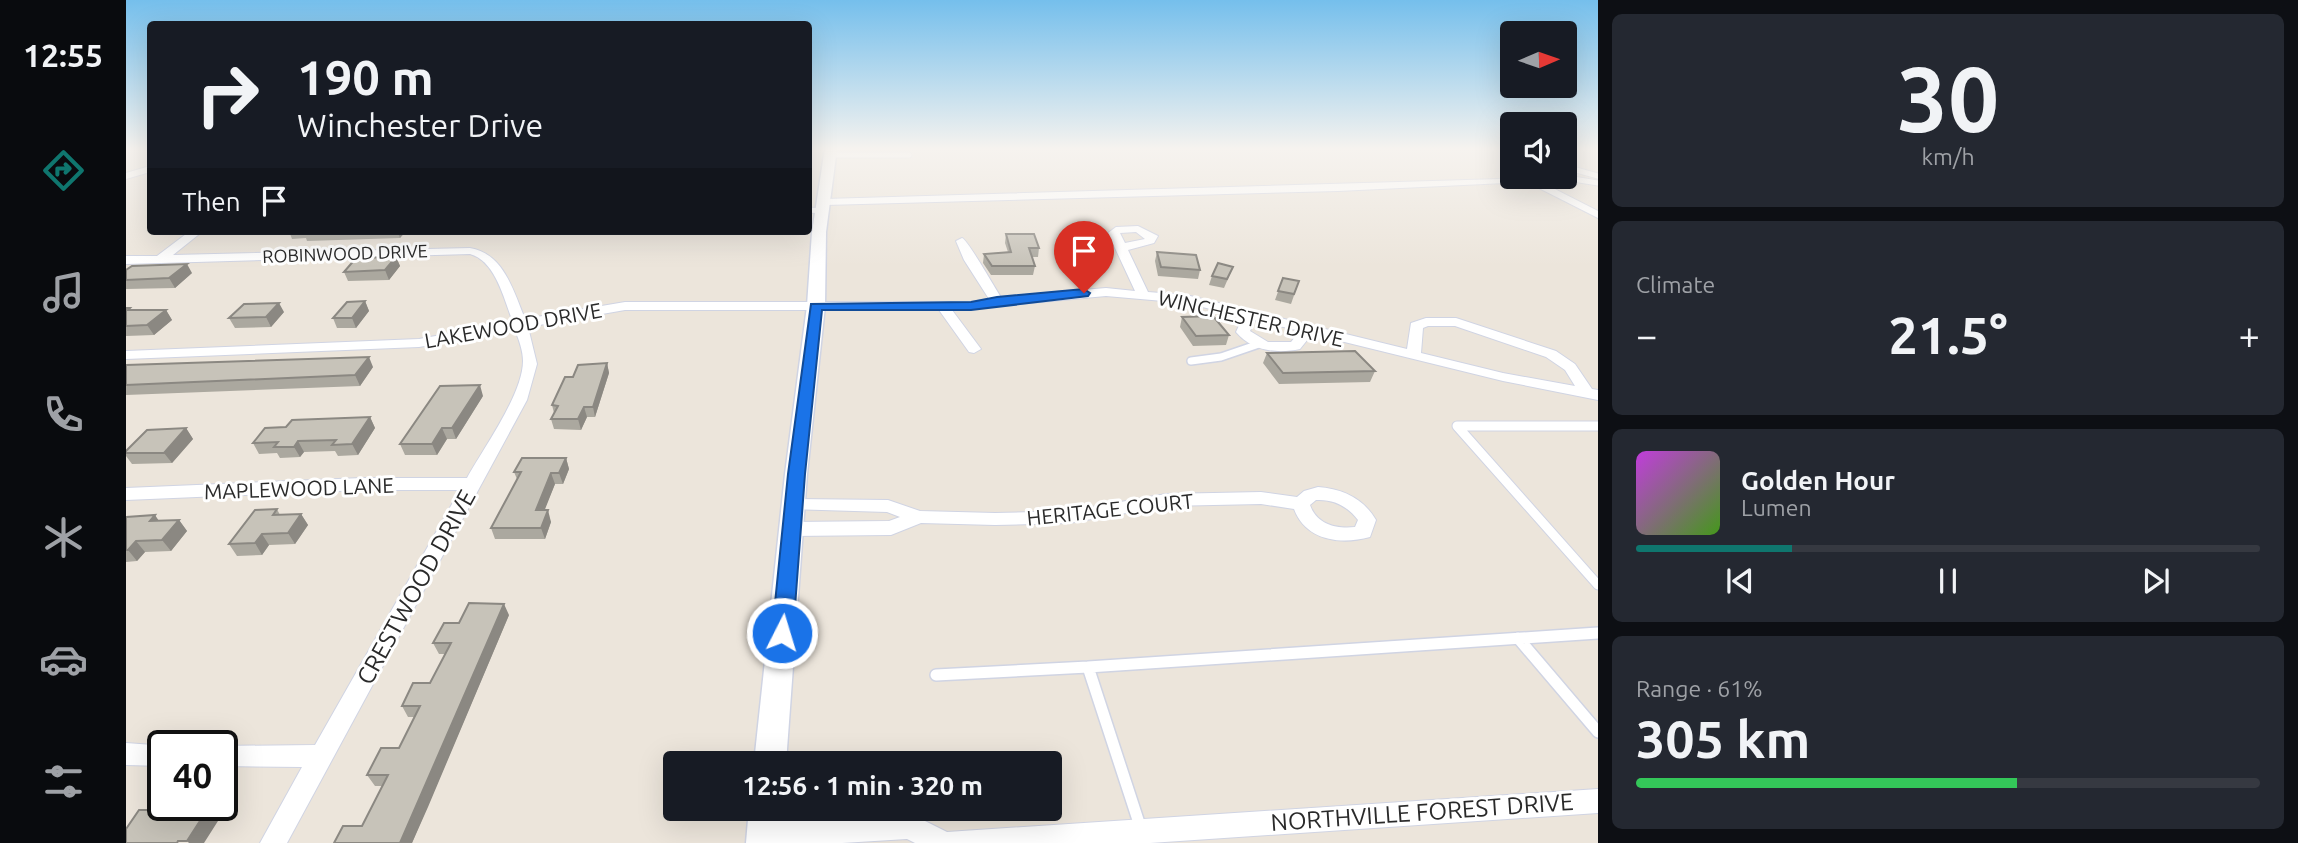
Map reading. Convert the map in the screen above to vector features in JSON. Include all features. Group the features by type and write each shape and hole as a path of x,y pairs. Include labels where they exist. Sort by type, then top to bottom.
{"street":[{"path":"771,751 816,306 819,207 823,187"},
{"path":"819,207 1336,187"},
{"path":"1547,189 1598,215"},
{"path":"160,259 192,235"},
{"path":"961,241 997,301"},
{"path":"1121,248 1142,293"},
{"name":"ROBINWOOD DRIVE","path":"126,260 451,250 474,252 490,259 520,325"},
{"name":"WINCHESTER DRIVE","path":"816,306 971,306 1084,293 1142,293 1186,299 1503,377 1592,393"},
{"name":"LAKEWOOD DRIVE","path":"126,355 419,343 462,338 578,312 625,306 816,306"},
{"path":"943,307 974,349"},
{"path":"1250,315 1243,332 1259,344 1281,348 1294,346 1308,330"},
{"path":"1414,355 1416,326 1426,322 1456,322 1551,354 1570,367 1592,393"},
{"name":"CRESTWOOD DRIVE","path":"273,843 519,400 528,376 530,361 528,343 520,325"},
{"name":"MAPLEWOOD LANE","path":"126,494 362,484 473,484"},
{"name":"HERITAGE COURT","path":"795,505 888,506 919,517 1069,517 1166,500 1261,498 1301,504"},
{"name":"HERITAGE COURT","path":"792,529 891,528 919,517"},
{"path":"126,754 147,755"},
{"path":"238,755 323,756"},
{"name":"NORTHVILLE FOREST DRIVE","path":"953,843 1101,839 1142,831 1595,806"},
{"path":"764,829 909,826 941,843"}],"lane":[{"path":"1191,361 1221,357 1259,344"},
{"path":"1598,426 1457,426 1598,586"},
{"path":"936,675 1598,633"},
{"path":"1518,638 1598,732"},
{"path":"1088,667 1142,831"}],"building":[{"path":"1006,234 1034,234 1039,248 1029,248 1035,266 992,266 984,254 1011,252"},
{"path":"1157,252 1196,255 1200,270 1161,267"},
{"path":"396,257 385,270 344,272 356,258"},
{"path":"1218,263 1233,267 1227,279 1212,276"},
{"path":"187,264 169,278 126,280 126,270 132,266"},
{"path":"1283,278 1299,281 1294,294 1278,291"},
{"path":"365,301 352,318 333,318 347,302"},
{"path":"279,303 266,317 229,318 244,304"},
{"path":"126,308 166,310 147,325 126,326"},
{"path":"1213,316 1229,335 1196,336 1182,317"},
{"path":"1355,351 1375,371 1283,373 1267,353"},
{"path":"369,357 355,375 126,385 126,365"},
{"path":"607,363 593,407 584,407 578,419 551,419 558,406 552,405 565,377 573,377 578,365"},
{"path":"480,385 452,428 442,428 432,444 400,444 440,386"},
{"path":"370,417 352,444 332,445 336,440 298,441 294,447 274,447 278,442 253,443 265,428 286,427 292,420"},
{"path":"186,428 164,453 126,453 147,430"},
{"path":"522,458 566,458 559,473 551,473 536,510 548,510 541,528 491,528 521,472 514,472"},
{"path":"277,509 273,515 301,514 288,533 262,534 255,543 229,544 255,510"},
{"path":"155,515 150,521 179,520 162,540 136,541 126,550 126,517"},
{"path":"469,603 504,604 400,843 334,843 343,826 362,826 388,775 367,775 381,748 399,748 420,706 402,706 413,683 430,683 451,643 433,643 444,623 459,623"},
{"path":"139,810 147,810 147,821 200,821 187,841 177,843 126,843 126,829"}],"route":[{"path":"782,633 796,474 816,306 971,306 1084,293"}]}
